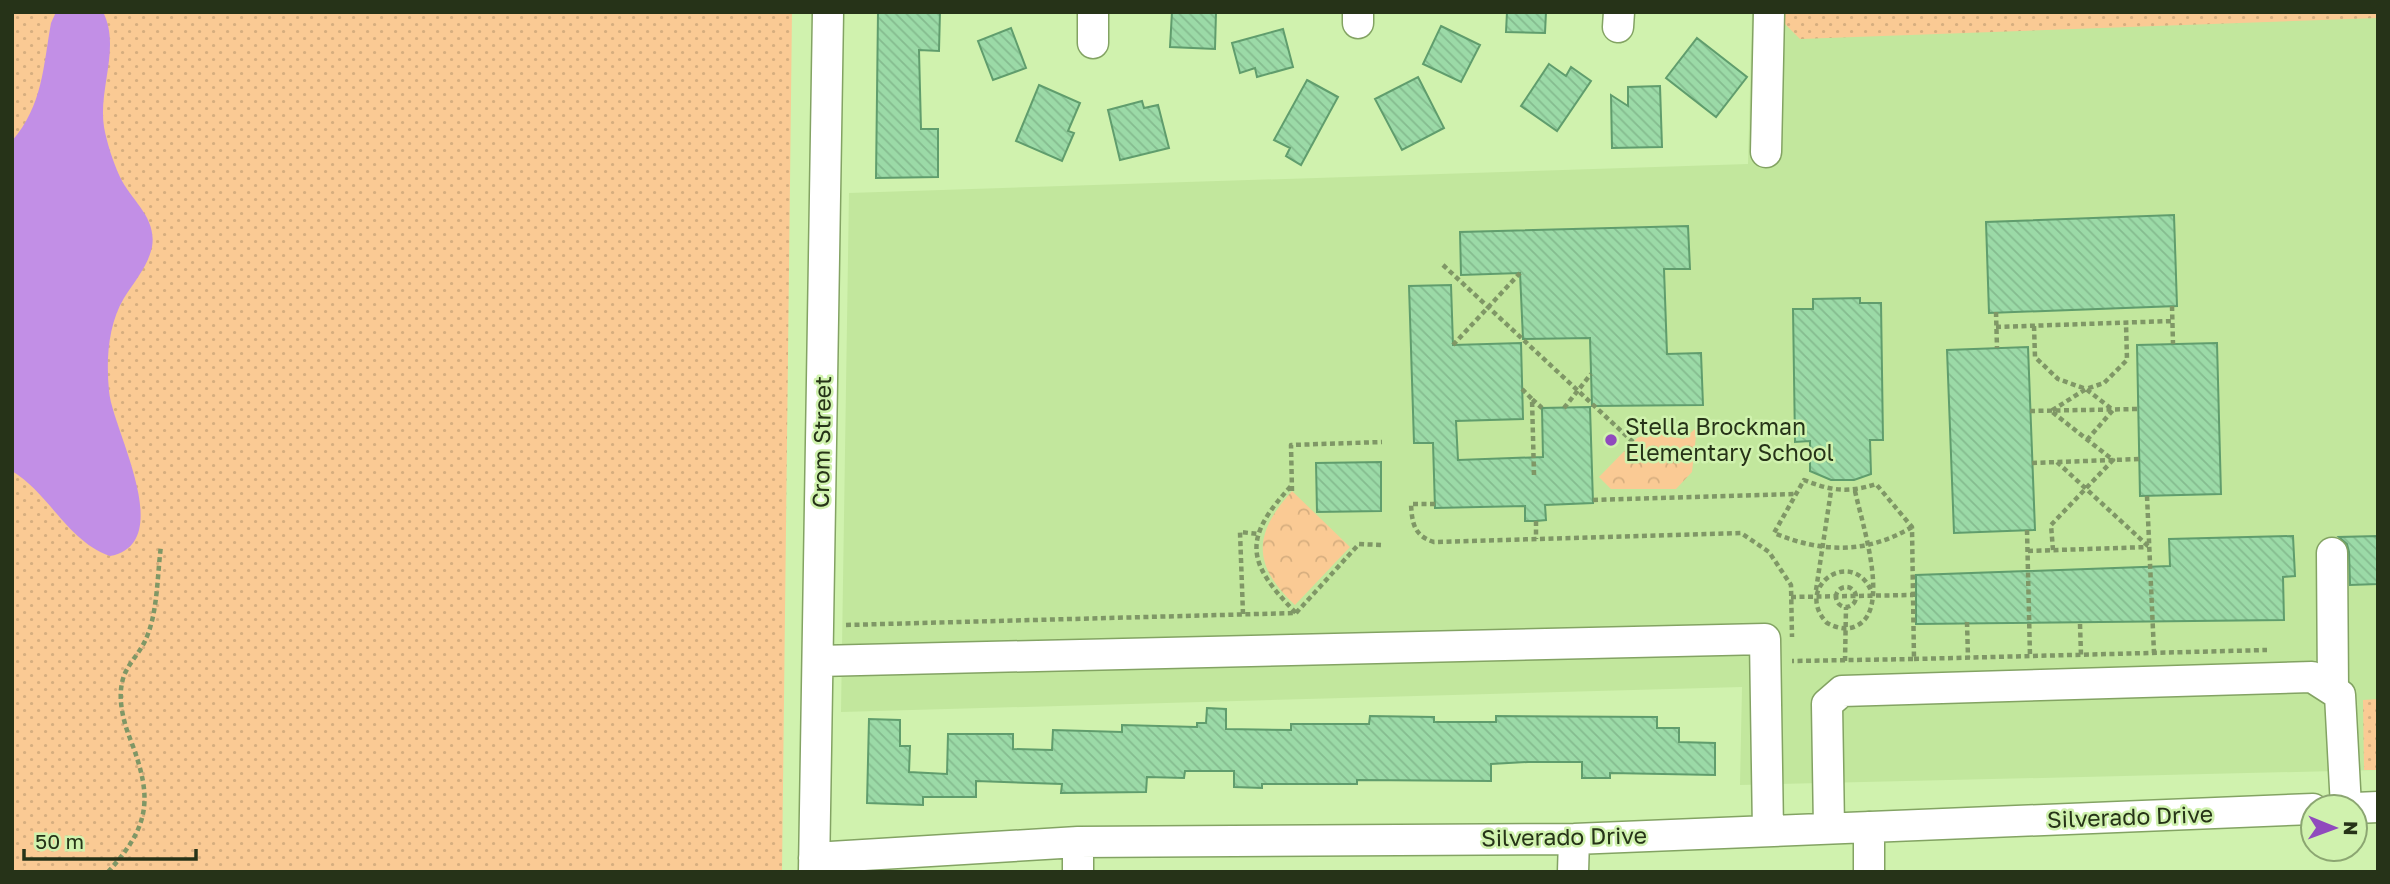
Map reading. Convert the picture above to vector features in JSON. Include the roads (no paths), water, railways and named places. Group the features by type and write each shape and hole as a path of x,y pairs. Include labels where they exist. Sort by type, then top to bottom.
{"street":[{"name":"Crom Street","path":"814,865 828,12"},
{"path":"1093,12 1093,43"},
{"path":"1766,152 1769,12"},
{"path":"2332,553 2333,690"},
{"path":"818,661 1765,639 1768,831"},
{"path":"1829,828 1826,704 1842,691 2312,677 2340,695 2345,793"},
{"name":"Silverado Drive","path":"814,865 1078,842 1574,839 2299,810"},
{"path":"1869,827 1869,872"},
{"path":"1573,872 1574,839"},
{"path":"1078,842 1078,872"}],"place":[{"name":"Stella Brockman Elementary School","path":"1611,440"}]}
